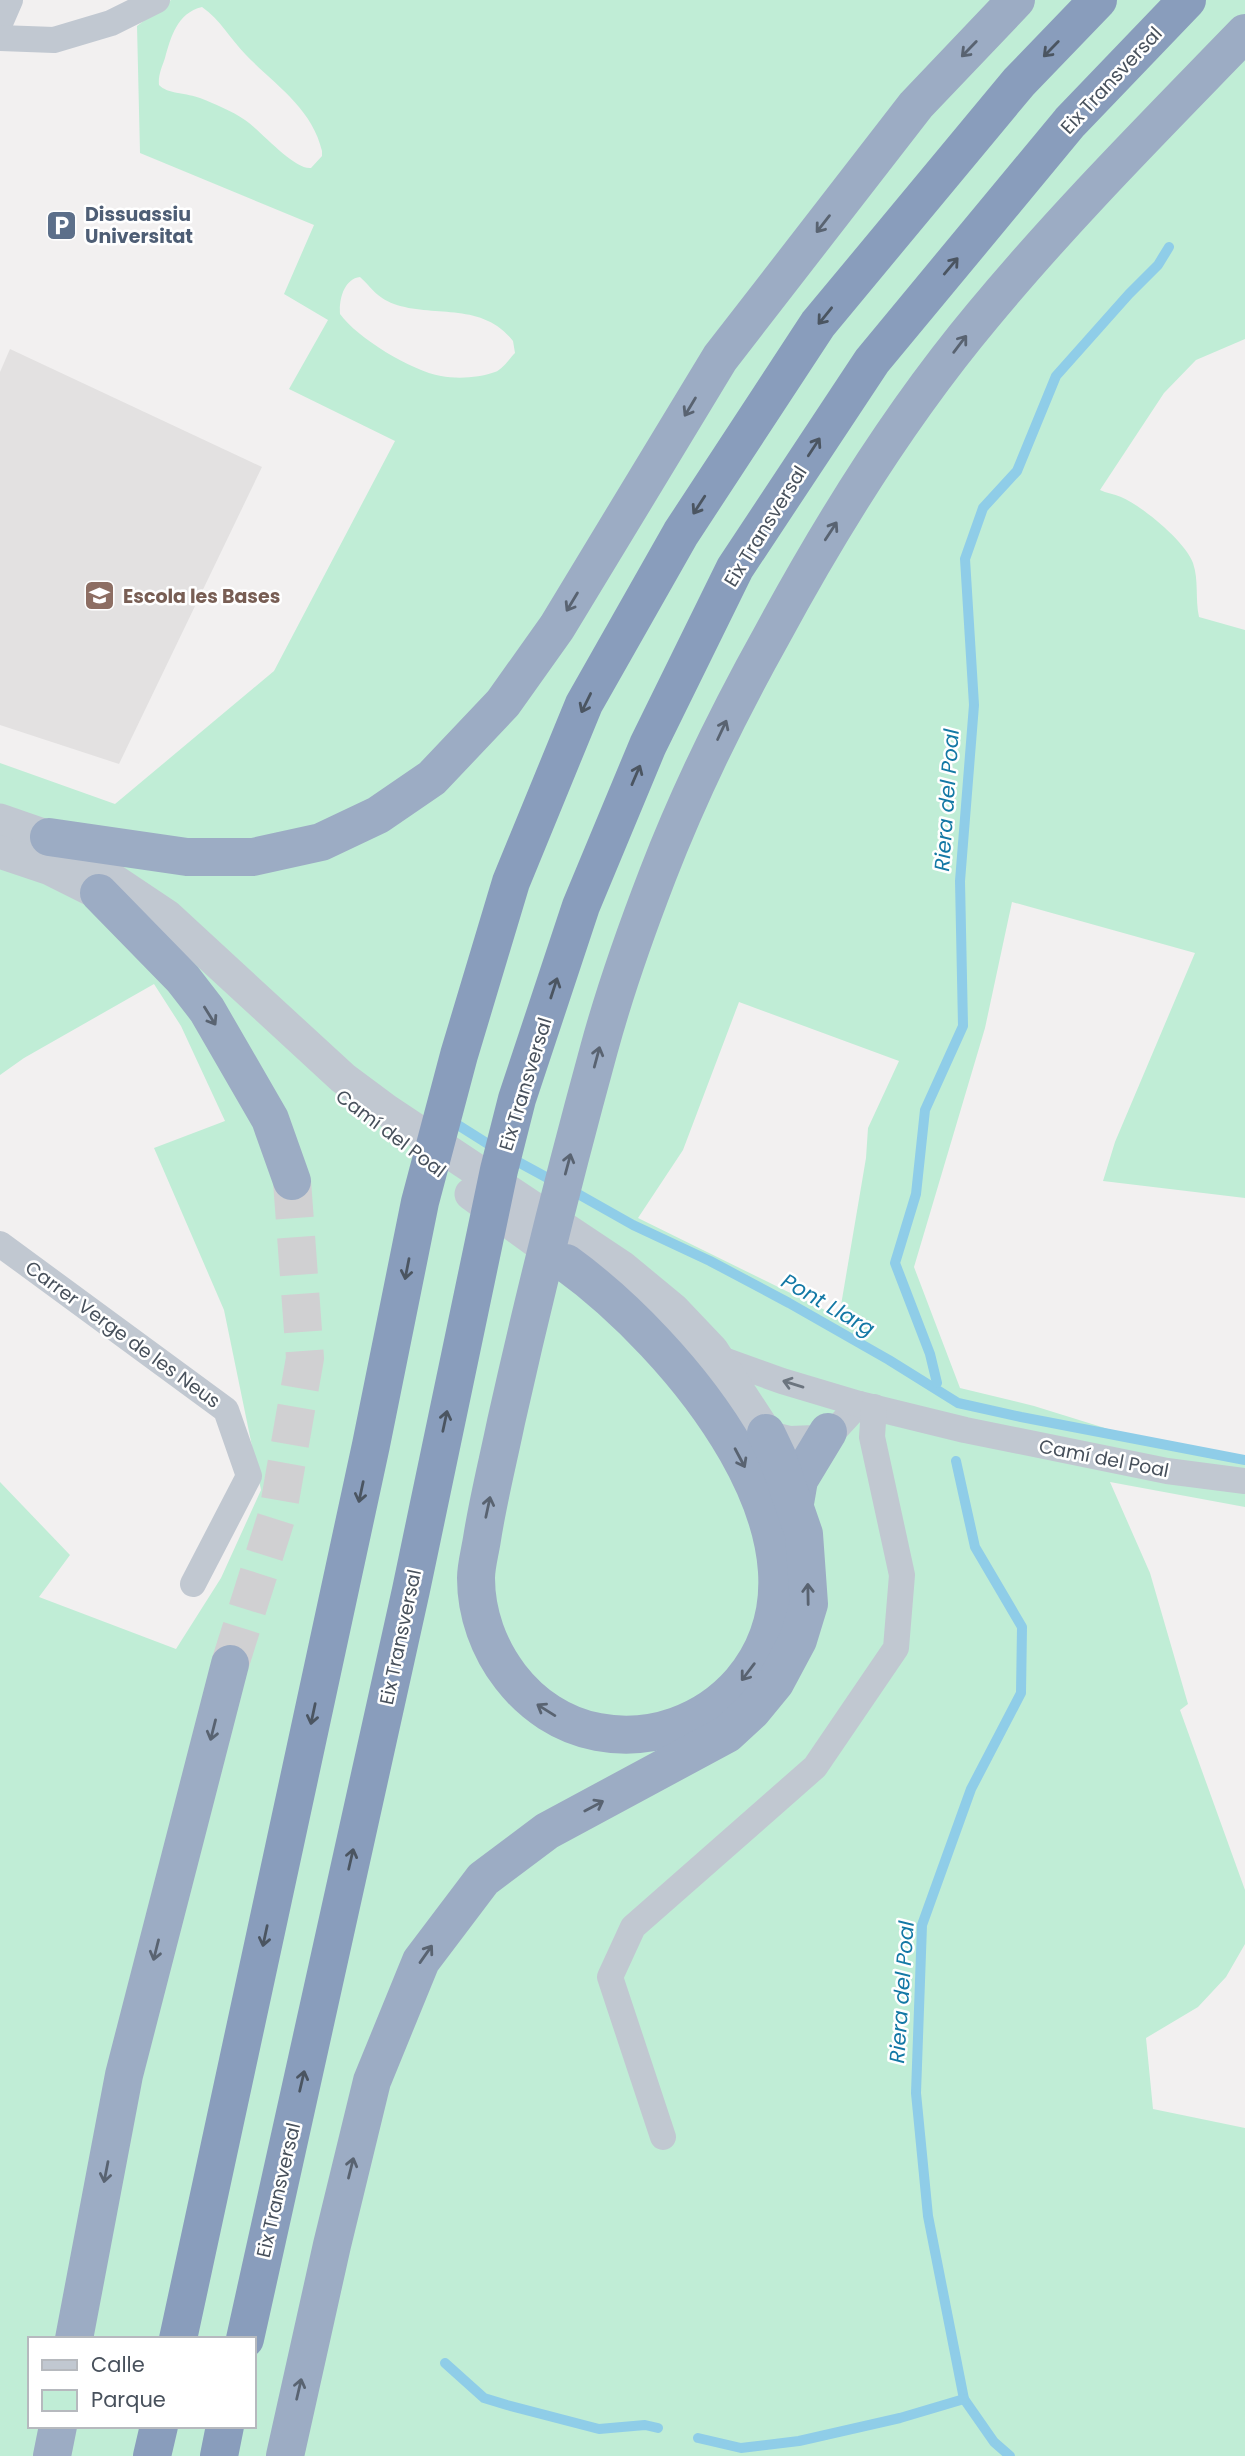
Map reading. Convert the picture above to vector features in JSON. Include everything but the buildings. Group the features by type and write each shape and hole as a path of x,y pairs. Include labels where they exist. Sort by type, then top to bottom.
{"highway":[{"path":"49,837 187,857 253,856 321,842 378,815 432,778 503,703 557,627 720,358 916,105 1016,0"},
{"path":"177,2337 372,1445 421,1202 459,1055 511,882 584,704 681,533 818,324 1019,82 1098,0"},
{"name":"Eix Transversal","path":"245,2337 411,1590 483,1241 517,1099 581,906 648,745 735,568 872,360 1070,122 1187,0"},
{"path":"552,1270 616,1302 680,1368 740,1457 757,1494 770,1533 776,1562 776,1598 771,1629 759,1657 737,1687 707,1712 680,1726 652,1733 623,1735 594,1731 563,1721 534,1702 510,1676 491,1647 481,1618 476,1577 485,1521 552,1270 579,1123 612,1001 659,872 697,781 738,697 815,556 898,426 983,315 1102,181 1245,33"},
{"path":"99,893 183,979 207,1010 270,1119 292,1181"},
{"path":"795,1503 799,1480 828,1432"},
{"path":"285,2456 331,2245 372,2081 421,1961 483,1879 547,1831 727,1734 752,1711 775,1683 798,1640 808,1604 804,1534 795,1503 766,1433"},
{"path":"74,2337 124,2075 230,1664"},
{"path":"52,2456 58,2428"},
{"path":"152,2456 159,2428"},
{"path":"219,2456 225,2428"}],"street":[{"path":"0,23 10,0"},
{"path":"0,38 54,40 111,23 157,0"},
{"name":"Camí del Poal","path":"0,820 49,837 167,916 313,1052 375,1102 622,1267 674,1310 718,1358 766,1433"},
{"name":"Camí del Poal","path":"0,852 50,869 99,893 178,945 304,1066 552,1270 605,1275 645,1306 699,1363 739,1416 766,1433 790,1439 814,1438 836,1429 866,1405"},
{"name":"Carrer Verge de les Neus","path":"0,1244 226,1410 249,1476 193,1584"},
{"name":"Camí del Poal","path":"718,1358 782,1381 965,1430 1167,1471 1245,1481"},
{"path":"663,2137 610,1978 633,1927 815,1767 896,1648 902,1575 866,1405"}],"shaded area":[{"name":"Escola les Bases","path":"10,349 262,467 119,764 0,725 0,372"}],"green space":[{"path":"171,0 1245,0 1245,339 1196,360 1164,393 1100,490 1121,497 1140,508 1162,525 1181,545 1195,570 1199,617 1245,630 1245,1198 1103,1181 1115,1142 1195,953 1012,902 985,1028 914,1267 960,1388 1034,1406 1121,1433 1245,1458 1245,1507 1110,1482 1150,1573 1188,1704 1180,1710 1245,1890 1245,1944 1226,1977 1198,2007 1146,2038 1153,2109 1245,2128 1245,2456 0,2456 0,1482 70,1555 39,1597 176,1649 221,1578 261,1490 224,1310 154,1148 225,1121 181,1026 154,984 24,1058 0,1075 0,763 115,804 274,671 395,441 289,389 328,320 284,294 314,225 140,153 137,26","holes":["202,7 246,55 291,98 310,122 322,151 322,156 311,168 296,163 235,114 200,98 167,90 159,85 176,27 193,10","360,277 379,296 394,304 472,315 487,320 501,328 513,341 515,353 498,371 475,377 441,376 415,368 372,343 340,314 340,302 346,286","739,1002 899,1061 868,1128 866,1158 839,1317 638,1218 683,1150"]}],"waterway":[{"name":"Riera del Poal","path":"937,1383 930,1354 895,1263 916,1194 925,1110 963,1026 960,881 974,705 965,559 983,508 1017,471 1056,376 1158,265 1169,247"},
{"name":"Pont Llarg","path":"450,1120 496,1149"},
{"name":"Pont Llarg","path":"509,1157 555,1182"},
{"name":"Pont Llarg","path":"571,1190 633,1225 710,1261 789,1303 958,1403 1245,1460"},
{"name":"Riera del Poal","path":"956,1461 975,1547 1022,1627 1021,1693 971,1789 922,1925 916,2093 928,2216 964,2399 994,2442 1010,2456"},
{"path":"445,2363 484,2398 599,2429 645,2425 658,2428"},
{"path":"698,2438 741,2448 799,2441 900,2418 964,2399"}],"tunnel":[{"path":"230,1664 278,1512 305,1358 292,1181"}],"place":[{"name":"Dissuassiu Universitat","path":"62,225"},
{"name":"Escola les Bases","path":"100,596"}]}
